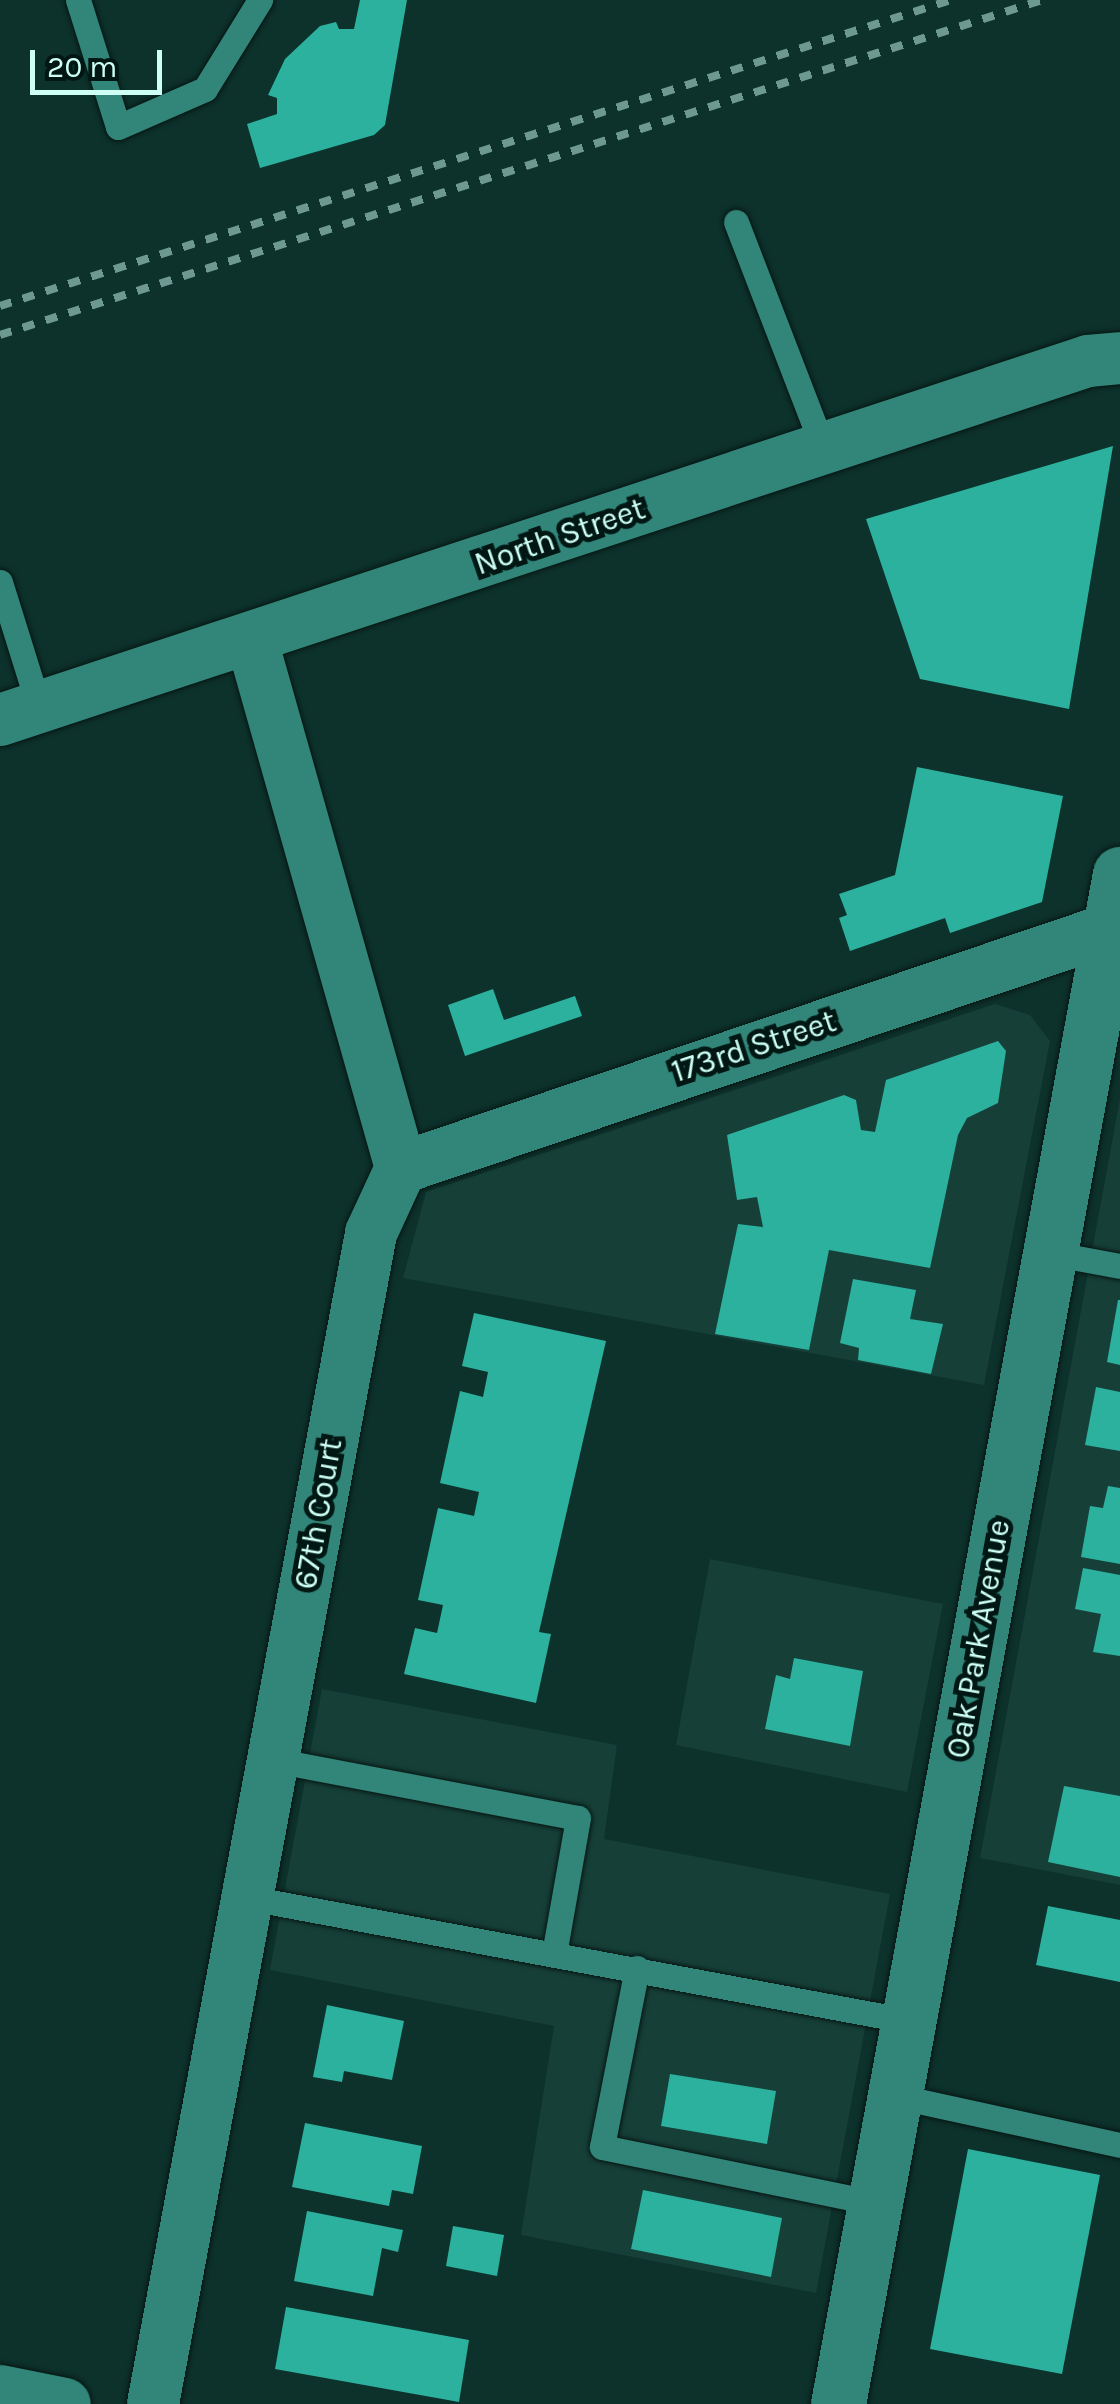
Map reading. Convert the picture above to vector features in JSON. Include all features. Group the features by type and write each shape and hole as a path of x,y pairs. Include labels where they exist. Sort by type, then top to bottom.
{"street":[{"name":"North Street","path":"20,714 252,641 1088,361 1120,358"},
{"path":"252,641 400,1168"},
{"name":"173rd Street","path":"400,1168 1115,911"},
{"name":"Oak Park Avenue","path":"838,2404 1115,911"},
{"name":"67th Court","path":"153,2404 371,1233 400,1168"},
{"path":"0,2391 65,2404"}],"lane":[{"path":"78,0 118,126 205,89 260,0"},
{"path":"736,222 823,448"},
{"path":"0,582 20,714"},
{"path":"1050,1253 1120,1266"},
{"path":"274,1760 578,1818 554,1954"},
{"path":"249,1898 908,2022"},
{"path":"636,1968 602,2147 875,2203"},
{"path":"895,2096 1120,2145"}],"shaded area":[{"path":"995,1004 1030,1015 1050,1041 984,1385 403,1278 426,1192"},
{"path":"1120,1099 1120,1885 980,1858"},
{"path":"710,1559 943,1604 907,1792 676,1745"},
{"path":"322,1689 617,1745 604,1839 890,1894 816,2293 521,2235 554,2026 270,1970"}],"building":[{"path":"360,0 407,0 385,125 374,135 260,168 247,124 277,114 277,98 268,95 285,59 320,26 336,22 339,29 354,29"},
{"path":"1113,446 1069,709 920,679 866,519"},
{"path":"917,767 1063,796 1042,902 950,933 945,918 850,951 839,918 847,915 839,894 895,875"},
{"path":"493,989 504,1020 575,996 582,1016 465,1056 448,1005"},
{"path":"998,1041 1006,1051 998,1103 967,1118 958,1135 930,1268 829,1250 809,1350 715,1334 738,1224 763,1227 757,1197 737,1200 727,1135 844,1095 856,1100 861,1130 875,1132 886,1080"},
{"path":"853,1279 916,1290 910,1319 943,1324 931,1374 858,1360 859,1348 840,1343"},
{"path":"1120,1300 1120,1365 1107,1362"},
{"path":"474,1313 606,1341 539,1632 551,1634 536,1703 404,1674 415,1628 437,1633 443,1605 418,1600 438,1508 474,1516 479,1492 440,1483 460,1391 483,1397 488,1372 462,1366"},
{"path":"1096,1387 1120,1392 1120,1451 1085,1445"},
{"path":"1108,1486 1120,1488 1120,1564 1081,1557 1090,1506 1103,1508"},
{"path":"1083,1568 1120,1575 1120,1656 1093,1652 1101,1614 1075,1609"},
{"path":"794,1658 863,1671 850,1746 765,1729 776,1675 790,1679"},
{"path":"1064,1786 1120,1796 1120,1877 1048,1862"},
{"path":"1048,1906 1120,1920 1120,1982 1036,1965"},
{"path":"327,2005 404,2021 392,2080 344,2071 342,2082 313,2077"},
{"path":"670,2074 776,2091 767,2144 661,2126"},
{"path":"305,2123 422,2146 413,2194 392,2190 389,2206 292,2187"},
{"path":"968,2149 1100,2175 1062,2374 930,2349"},
{"path":"643,2190 782,2218 771,2277 631,2249"},
{"path":"307,2211 403,2230 398,2252 382,2248 373,2296 294,2281"},
{"path":"453,2226 504,2235 497,2276 446,2266"},
{"path":"286,2307 469,2340 459,2402 275,2369"}],"railway":[{"path":"0,306 951,0"},
{"path":"0,335 1042,0"}]}
